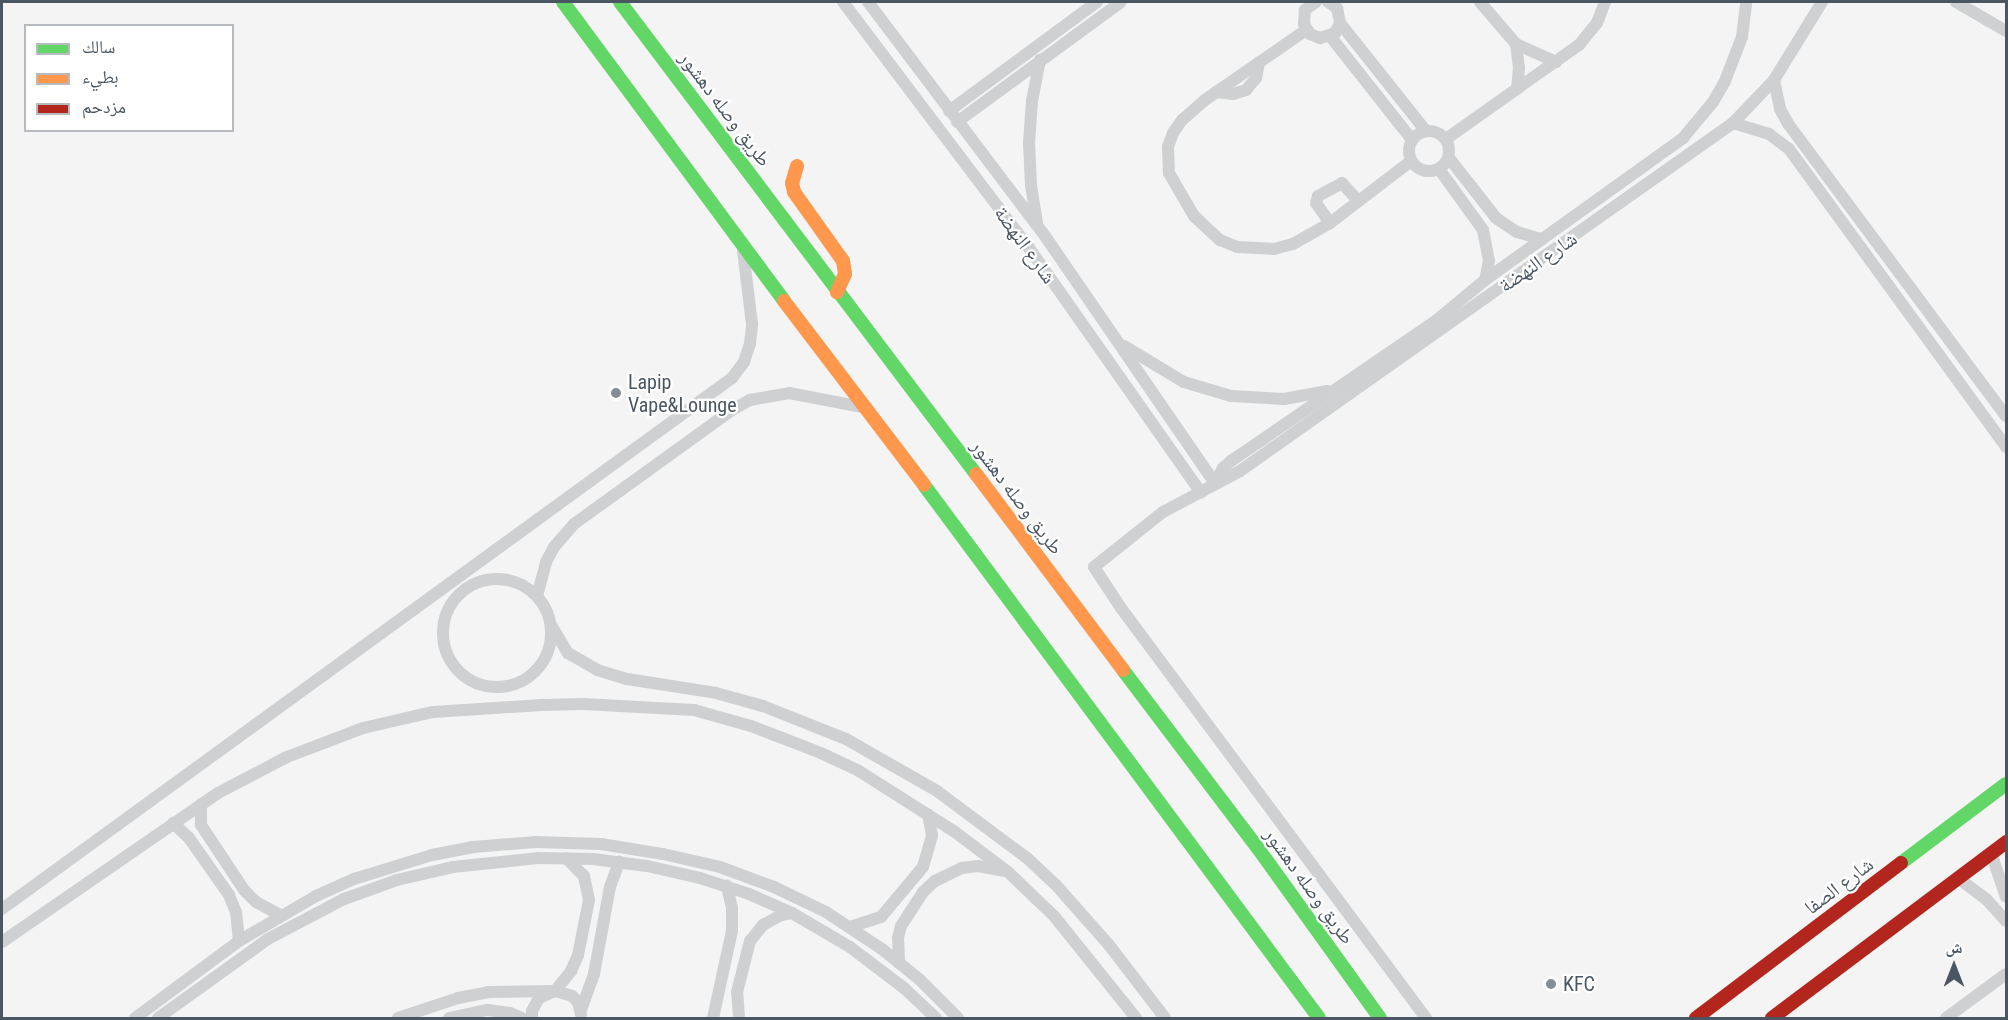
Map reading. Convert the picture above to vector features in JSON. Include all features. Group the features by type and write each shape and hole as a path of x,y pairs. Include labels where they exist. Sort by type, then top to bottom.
{"main road":[{"path":"563,2 743,247 867,408 1319,1018"},
{"name":"طريق وصله دهشور","path":"620,2 1257,848 1380,1018"},
{"path":"797,166 792,183 794,192 843,261 843,281 837,292"},
{"name":"شارع الصفا","path":"1696,1018 2007,784"},
{"path":"1772,1018 2007,842"}],"street":[{"name":"شارع النهضة","path":"843,2 1029,248 1201,493"},
{"name":"شارع النهضة","path":"868,2 1041,231 1215,483"},
{"path":"950,111 1097,2"},
{"path":"957,122 1121,2"},
{"path":"1316,2 1302,6 1306,30 1314,37 1330,36 1341,23"},
{"path":"1480,2 1516,44 1556,62"},
{"path":"1446,139 1556,62 1589,35 1605,2"},
{"name":"شارع النهضة","path":"1215,483 1223,468 1231,461 1337,388 1441,324 1485,280 1683,138 1713,102 1735,60 1742,37 1746,2"},
{"name":"شارع النهضة","path":"1215,483 1240,471 1441,324 1733,123 1774,80 1822,2"},
{"path":"1956,2 2007,32"},
{"path":"1337,4 1341,23 1426,131"},
{"path":"1079,15 1087,25"},
{"path":"1306,30 1216,92 1182,120 1168,147 1169,173 1194,216 1220,240 1237,247 1255,249 1293,244 1330,223 1411,161"},
{"path":"1330,36 1412,140"},
{"path":"1516,44 1520,67 1517,89"},
{"path":"1029,248 1041,231 1031,185 1029,143 1032,101 1040,60"},
{"path":"1774,80 1777,99 1789,125 2007,416"},
{"path":"1733,123 1769,134 1789,149 2007,447"},
{"path":"1769,134 1777,125 1789,125"},
{"path":"1426,131 1434,131 1446,139 1450,152 1449,158 1439,169 1424,171 1411,161 1409,147 1412,140 1426,131"},
{"path":"1449,158 1496,218 1517,232 1542,239"},
{"path":"1645,166 1654,179"},
{"path":"1439,169 1483,230 1489,260 1485,280"},
{"path":"1330,223 1316,203 1318,196 1342,183 1358,201"},
{"path":"2,909 732,378 744,362 750,344 752,324 743,247"},
{"path":"1119,343 1184,382 1231,396 1284,399 1337,388"},
{"path":"1963,388 1978,378"},
{"path":"537,596 546,562 554,547 574,524 732,410 750,400 789,393 867,408"},
{"path":"1215,483 1201,493 1162,513 1094,567 1121,608 1426,1018"},
{"path":"457,576 467,587"},
{"path":"504,579 522,584 537,596 548,614 551,640 547,655 539,667 527,678 500,687 473,681 453,664 443,640 446,615 452,603 467,587 485,580 504,579"},
{"path":"551,625 568,653 597,670 627,679 716,693 763,706 846,740 937,791 1027,858 1056,885 1109,945 1165,1018"},
{"path":"500,687 501,707"},
{"path":"2,942 201,804 287,757 363,728 433,712 501,707 583,704 703,712 751,726 821,753 860,771 928,814 1008,872 1054,916 1136,1018"},
{"path":"201,804 201,825 244,890 256,902 280,915"},
{"path":"850,927 881,917 923,867 932,835 928,814"},
{"path":"173,822 189,838 229,895 236,912 239,941"},
{"path":"135,1018 239,941 280,915 354,879 432,855 505,843 569,842 643,850 720,867 800,899 850,927 899,963 958,1018"},
{"path":"1991,854 2007,897"},
{"path":"532,1018 535,1004 545,994 553,991 571,971 578,955 589,900 584,876 566,858"},
{"path":"158,1018 173,1013 268,939 318,911 370,889 425,873 471,864 566,858 619,862 674,871 727,886 792,913 831,935 878,967 936,1018"},
{"path":"581,1015 594,974 610,888 619,862"},
{"path":"899,963 897,944 901,927 923,892 934,881 948,873 970,867 993,867 1008,872"},
{"path":"1958,878 1987,900 2007,921"},
{"path":"713,1018 732,931 732,908 727,886"},
{"path":"739,1018 737,992 750,940 763,925 792,913"},
{"path":"1946,1018 2007,974"},
{"path":"398,1018 458,998 489,992 553,991 572,996 581,1015"},
{"path":"448,1018 488,1010 522,1018"}],"traffic: fast":[{"path":"563,2 784,301"},
{"path":"620,2 976,474"},
{"path":"924,485 1319,1018"},
{"path":"1123,670 1257,847 1380,1018"},
{"path":"1901,863 2006,784"}],"traffic: slow":[{"path":"797,166 792,183 794,192 843,261 845,274 837,292"},
{"path":"784,301 924,485"},
{"path":"976,474 1123,670"}],"traffic: jam":[{"path":"1772,1018 2006,842"},
{"path":"1696,1018 1901,863"}],"place":[{"name":"Lapip Vape&Lounge","path":"616,393"},
{"name":"KFC","path":"1551,984"}]}
